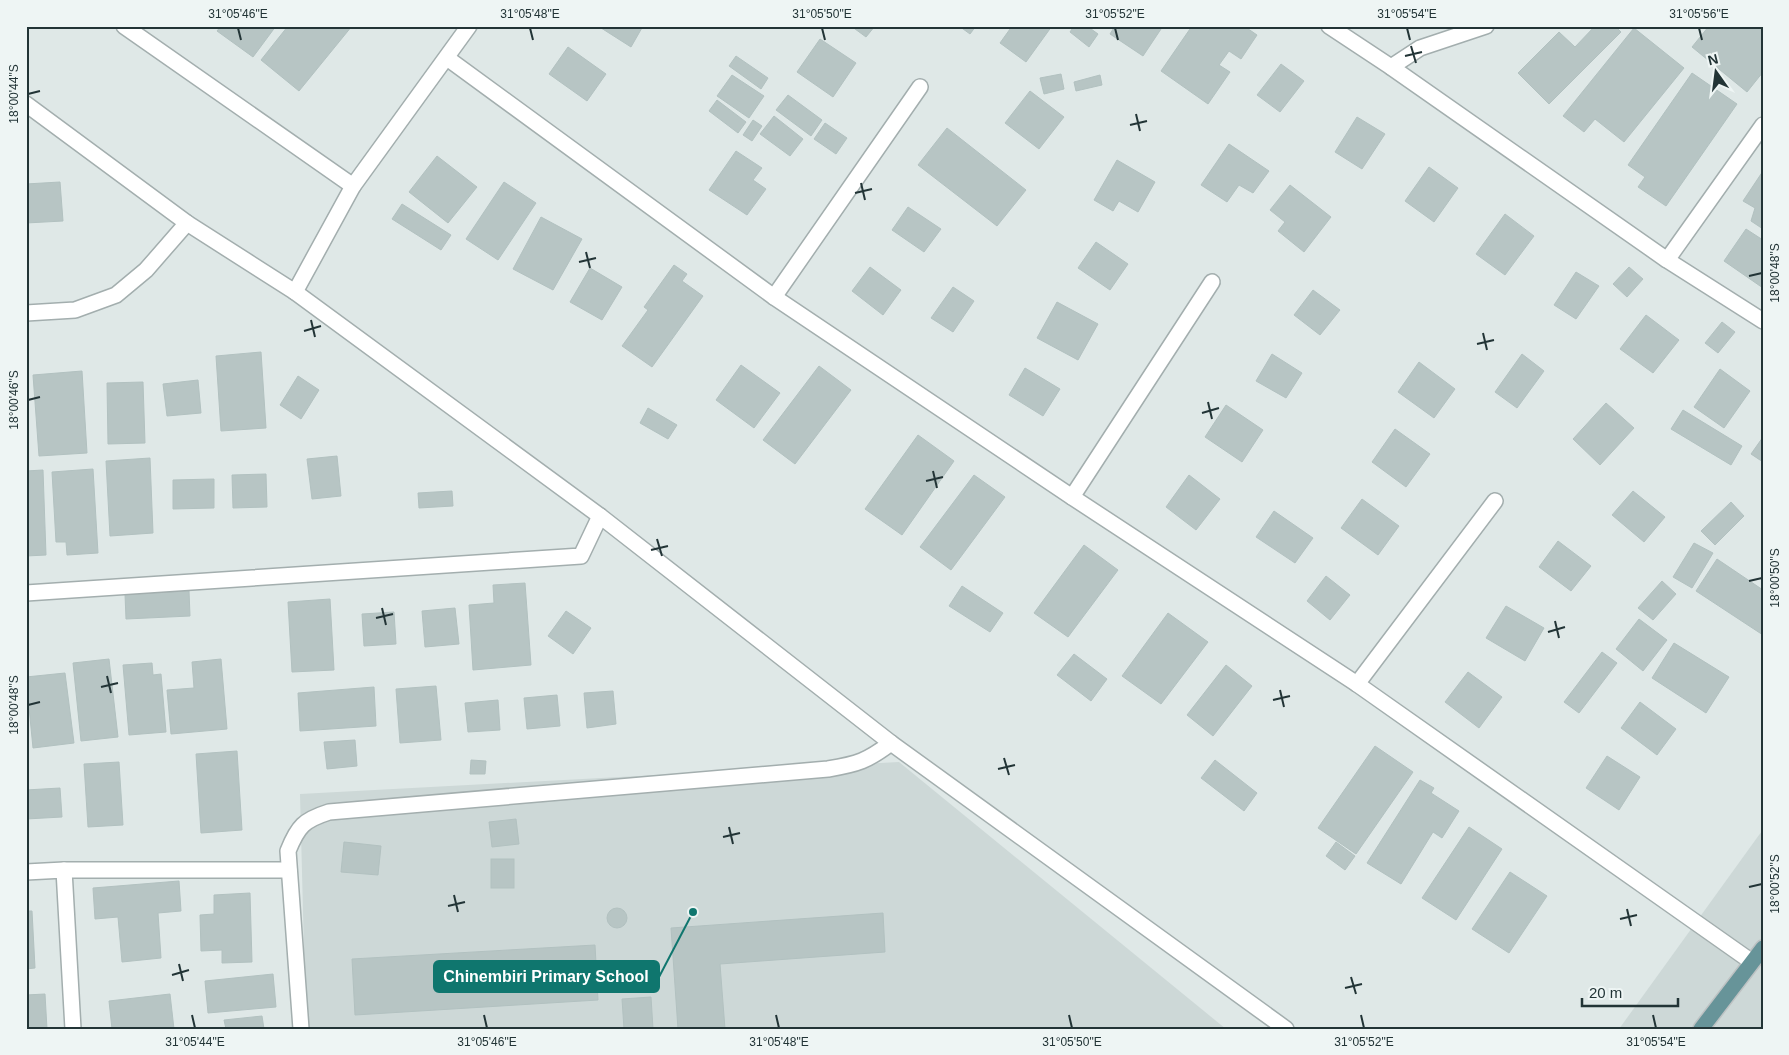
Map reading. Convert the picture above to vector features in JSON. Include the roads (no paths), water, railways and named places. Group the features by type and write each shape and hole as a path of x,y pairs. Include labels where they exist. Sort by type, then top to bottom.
{"main road":[{"path":"1701,1029 1763,948"}],"street":[{"path":"124,26 353,186"},
{"path":"295,292 353,186 469,26"},
{"path":"1329,26 1391,66 1667,260 1763,321"},
{"path":"1391,66 1420,48 1486,26"},
{"path":"447,58 774,297 1072,498 1357,684 1752,962"},
{"path":"774,297 920,86"},
{"path":"26,104 187,223 295,292 600,516 892,743 1286,1029"},
{"path":"1667,260 1763,125"},
{"path":"26,313 75,310 116,295 146,270 187,223"},
{"path":"1072,498 1212,282"},
{"path":"1357,684 1495,501"},
{"path":"26,593 581,556 600,516"},
{"path":"301,1029 288,851 296,832 310,818 329,812 828,769 869,759 892,743"},
{"path":"26,872 64,870 289,870"},
{"path":"64,870 74,1029"}],"place":[{"name":"Chinembiri Primary School","path":"693,912"}]}
